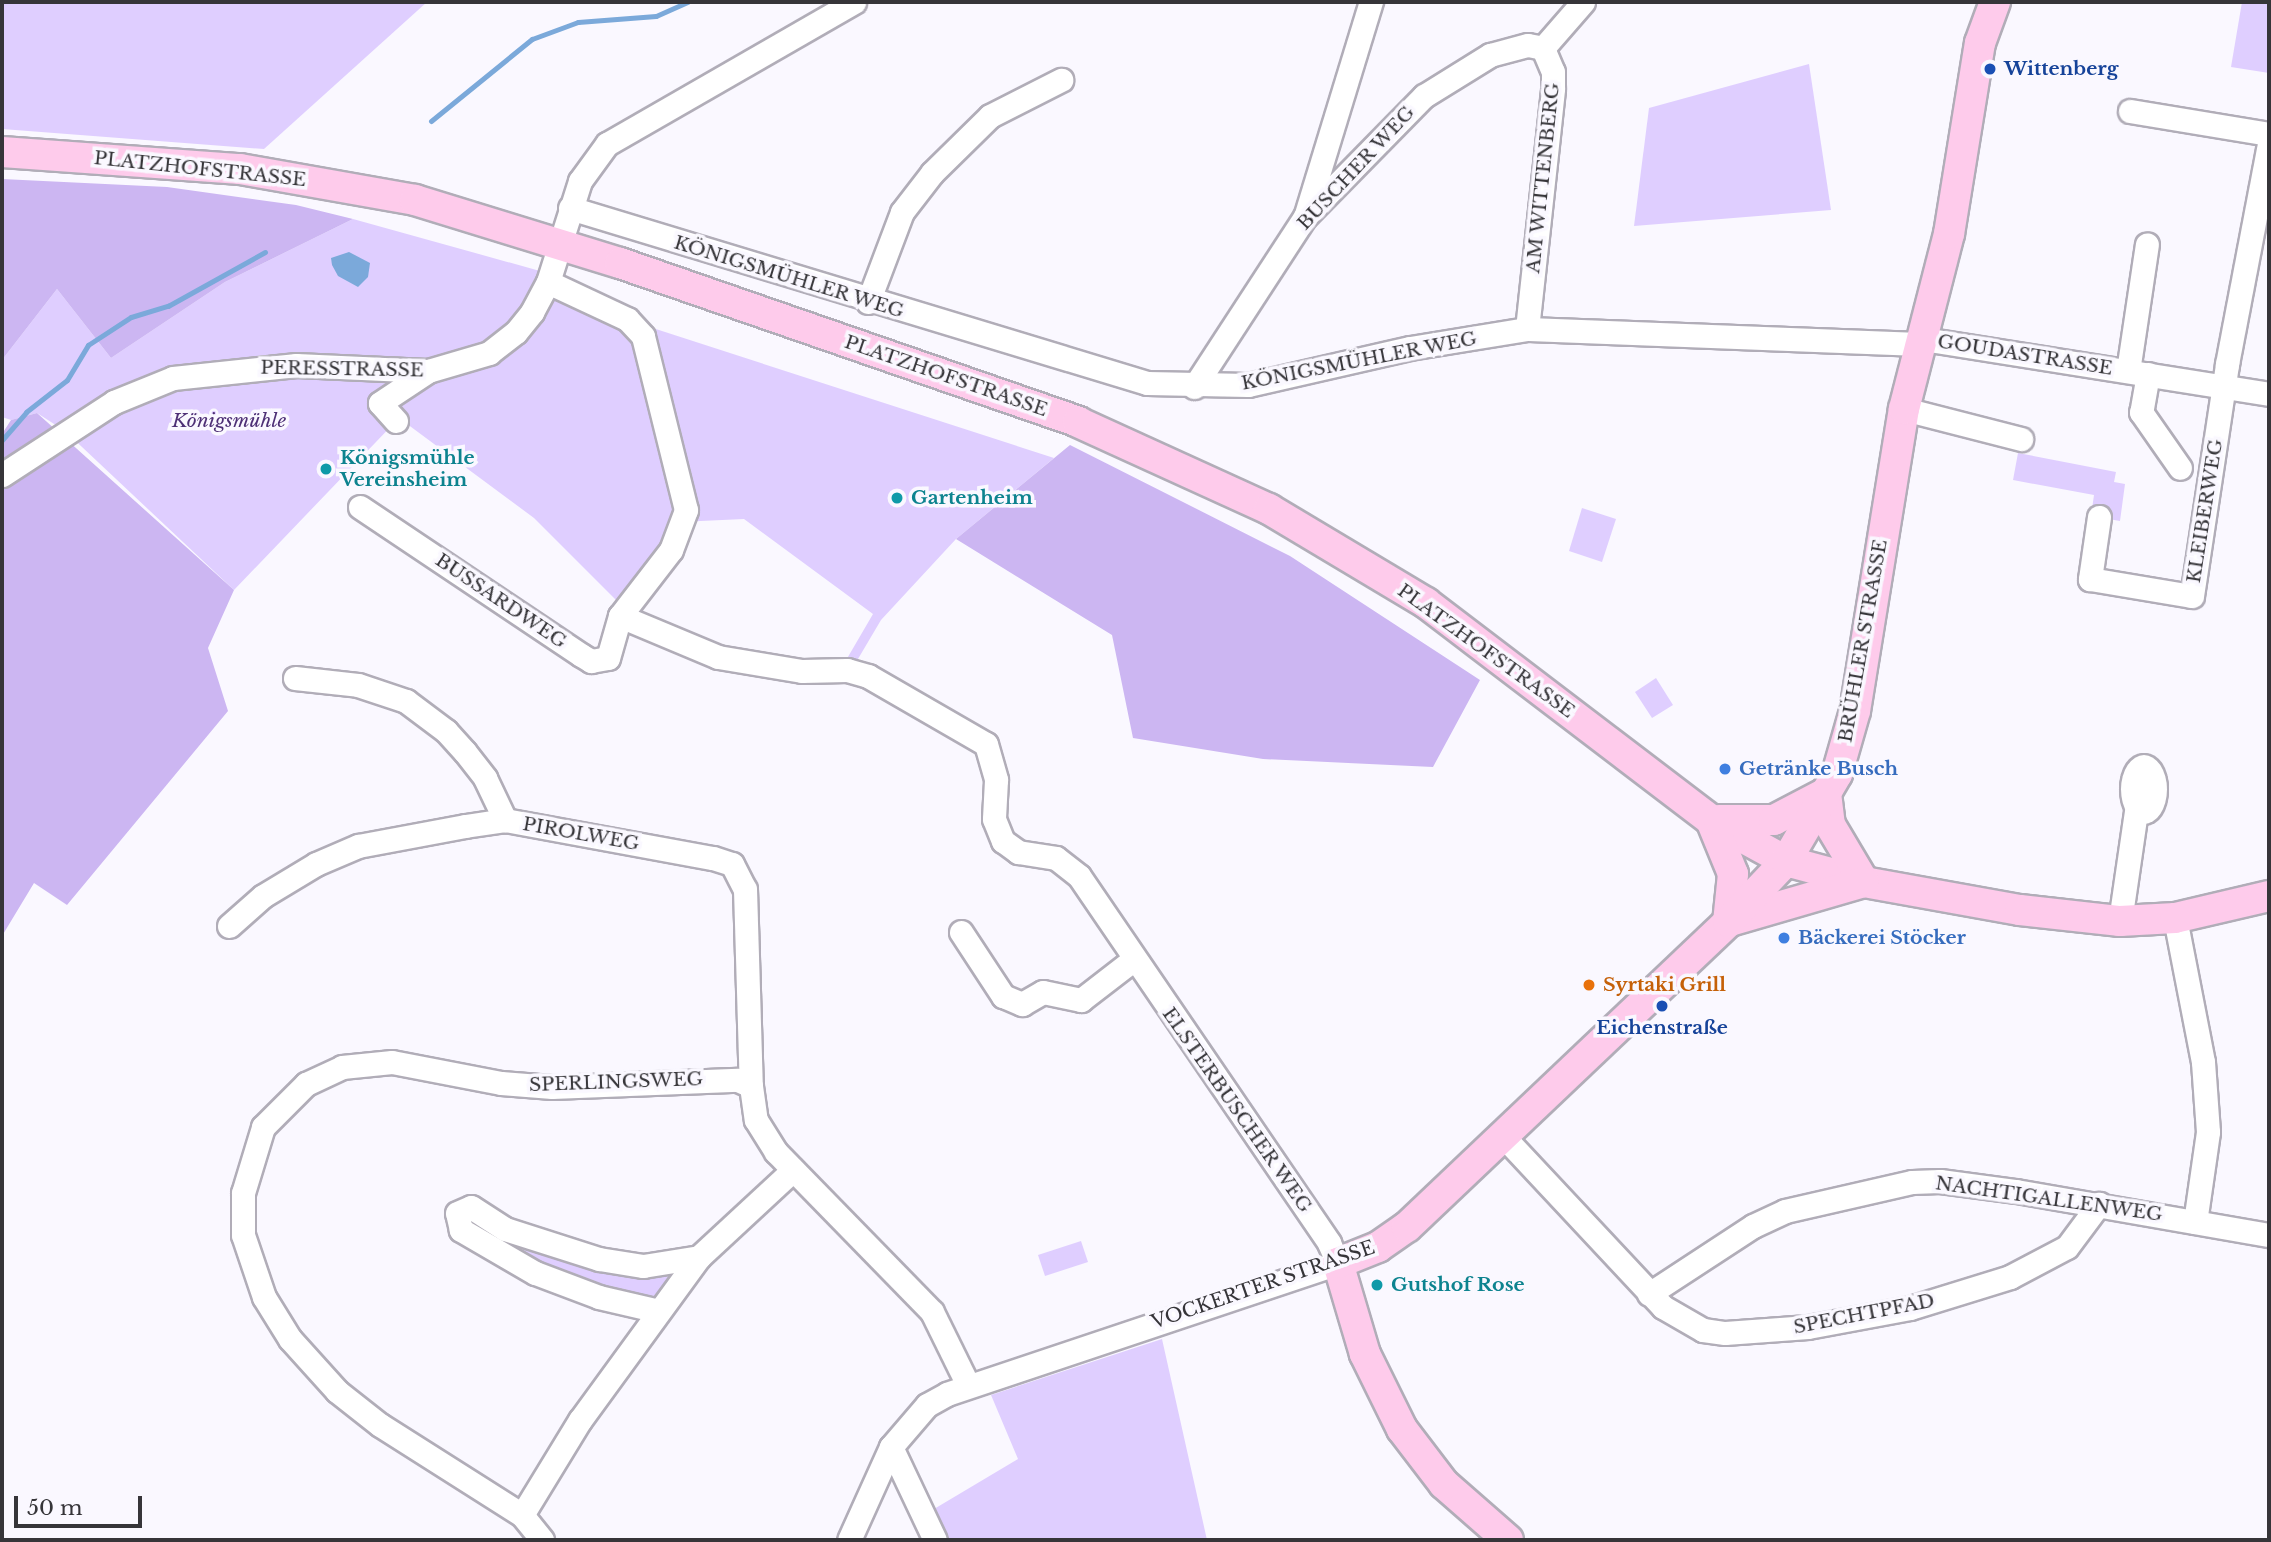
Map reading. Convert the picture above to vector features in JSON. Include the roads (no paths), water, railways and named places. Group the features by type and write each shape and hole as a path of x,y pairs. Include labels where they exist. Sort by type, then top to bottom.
{"main road":[{"name":"BRÜHLER STRASSE","path":"1786,861 1837,774 1855,711 1904,409 1949,234 1980,43 1995,2"},
{"name":"PLATZHOFSTRASSE","path":"2,152 240,169 331,182 471,214 1078,422 1269,509 1426,603 1712,820 1786,861"},
{"path":"1826,793 1830,825 1864,882 1728,922 1733,874 1712,820 1774,820 1826,793"},
{"path":"1786,861 1864,882 2030,911 2120,921 2175,918 2269,896"},
{"name":"VOCKERTER STRASSE","path":"1338,1263 1399,1233 1728,922 1786,861"},
{"path":"1338,1263 1365,1354 1402,1429 1444,1484 1508,1540"}],"street":[{"name":"PERESSTRASSE","path":"2,475 114,402 173,378 296,365 428,372 473,360 500,347 532,312 548,282 573,200 595,156 618,134 854,2"},
{"path":"1305,217 1371,2"},
{"path":"1544,48 1583,2"},
{"name":"BUSCHER WEG","path":"1194,387 1305,217 1424,96 1490,55 1528,45 1544,48"},
{"name":"AM WITTENBERG","path":"1527,329 1553,88 1553,72 1544,48"},
{"path":"869,302 902,212 932,173 990,116 1061,80"},
{"path":"2130,111 2269,134"},
{"path":"2224,387 2269,144"},
{"name":"KÖNIGSMÜHLER WEG","path":"573,200 869,302 1147,383 1194,387 1248,385 1410,348 1527,329 1922,342"},
{"name":"GOUDASTRASSE","path":"2147,244 2138,373 2141,412 2180,468"},
{"path":"548,282 627,319 643,336 685,510 671,550 620,616"},
{"name":"GOUDASTRASSE","path":"1922,342 2269,394"},
{"path":"396,421 380,403 428,372"},
{"name":"KLEIBERWEG","path":"2099,517 2090,579 2192,596 2224,387"},
{"path":"1904,409 2021,439"},
{"name":"BUSSARDWEG","path":"360,507 591,661 608,658 620,616"},
{"name":"ELSTERBUSCHER WEG","path":"620,616 719,657 802,671 847,670 868,676 978,737 990,751 996,780 994,819 1003,841 1018,852 1066,863 1329,1243 1338,1263"},
{"path":"295,678 358,685 406,701 446,730 465,752 485,778 505,821"},
{"path":"2120,921 2140,784"},
{"name":"PIROLWEG","path":"229,926 274,888 358,846 505,821 732,864 745,889 751,1086"},
{"path":"2175,918 2203,1062 2208,1132 2195,1222"},
{"path":"961,932 1003,996 1021,1004 1043,992 1081,1000 1133,960"},
{"name":"SPERLINGSWEG","path":"542,1540 522,1515 380,1425 337,1391 290,1339 264,1297 243,1235 243,1193 263,1127 306,1084 342,1067 366,1063 392,1062 526,1086 726,1078 751,1086"},
{"path":"751,1086 761,1130 793,1170 887,1261 932,1312 967,1383"},
{"path":"1503,1136 1649,1294"},
{"path":"522,1515 580,1420 699,1257 793,1170"},
{"name":"NACHTIGALLENWEG","path":"1649,1294 1753,1226 1785,1211 1859,1191 1940,1181 2099,1204 2269,1235"},
{"name":"SPECHTPFAD","path":"1649,1294 1685,1322 1725,1333 1808,1327 1910,1308 2038,1264 2067,1247 2099,1204"},
{"path":"659,1311 599,1297 535,1273 461,1230 457,1213 471,1207 505,1230 599,1259 643,1266 699,1257"},
{"name":"VOCKERTER STRASSE","path":"849,1540 891,1447 928,1405 967,1383 1338,1263"},
{"path":"891,1447 935,1540"}],"water":[{"path":"349,252 370,263 368,277 358,287 338,276 332,265 331,258"}],"waterway":[{"path":"431,121 532,39 578,22 656,16 688,2"},
{"path":"2,440 26,412 67,380 88,345 131,317 168,306 265,252"}],"place":[{"name":"Wittenberg","path":"1990,69"},
{"name":"Königsmühle Vereinsheim","path":"326,469"},
{"name":"Gartenheim","path":"897,498"},
{"name":"Getränke Busch","path":"1725,769"},
{"name":"Bäckerei Stöcker","path":"1784,938"},
{"name":"Syrtaki Grill","path":"1589,985"},
{"name":"Eichenstraße","path":"1662,1006"},
{"name":"Gutshof Rose","path":"1377,1285"}],"park label":[{"name":"Königsmühle","path":"229,421"}]}
